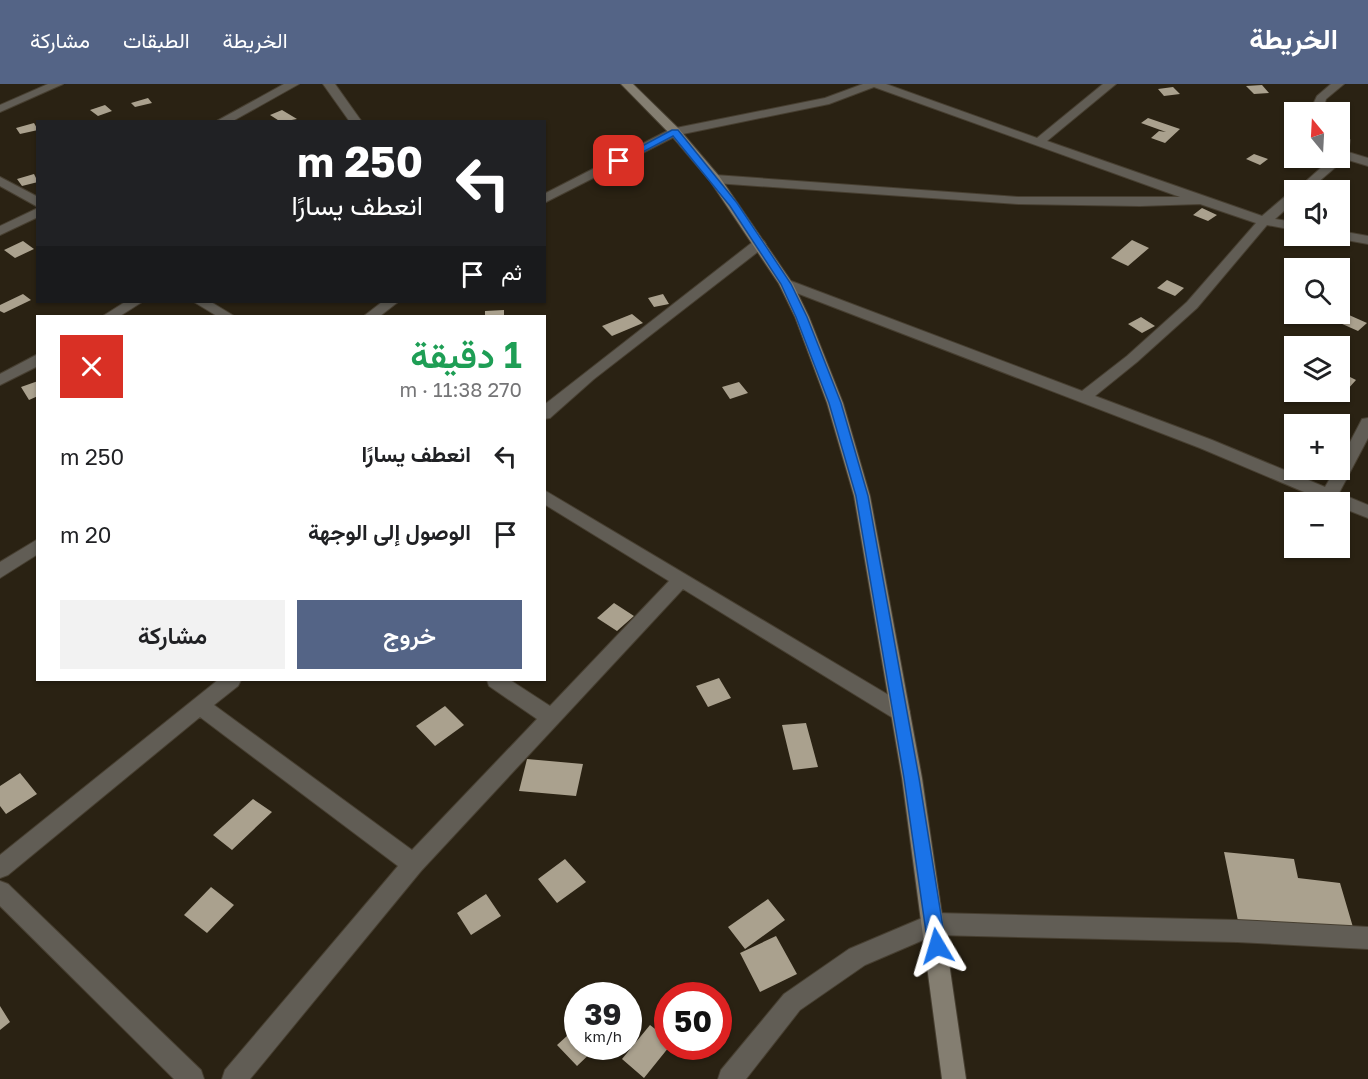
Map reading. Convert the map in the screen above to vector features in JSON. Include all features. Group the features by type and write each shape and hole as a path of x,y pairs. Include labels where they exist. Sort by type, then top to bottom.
{"main road":[{"path":"627,84 675,132 715,179 786,284 835,403 862,496 934,924 954,1079"}],"street":[{"path":"0,109 57,84"},
{"path":"225,120 293,84"},
{"path":"328,84 355,120"},
{"path":"546,198 675,132 829,101 874,84 1201,200 1264,221 1284,224"},
{"path":"1039,142 1108,84"},
{"path":"1320,102 1321,98 1338,84"},
{"path":"1350,158 1368,162"},
{"path":"1313,180 1327,168"},
{"path":"715,179 1046,203 1129,204 1201,200"},
{"path":"0,181 36,202"},
{"path":"1083,398 1132,359 1192,305 1264,221 1284,204"},
{"path":"0,231 36,213"},
{"path":"1350,237 1368,240"},
{"path":"546,412 759,244"},
{"path":"786,284 1206,444 1320,492"},
{"path":"112,315 133,303"},
{"path":"203,303 225,315"},
{"path":"372,315 390,303"},
{"path":"0,380 36,360"},
{"path":"1331,492 1368,423"},
{"path":"546,496 900,712"},
{"path":"1350,505 1368,512"},
{"path":"0,571 36,546"},
{"path":"234,1079 412,864 682,579"},
{"path":"0,868 230,681"},
{"path":"497,681 550,717"},
{"path":"200,706 412,864"},
{"path":"0,891 192,1079"},
{"path":"730,1079 792,1002 857,957 934,924 1237,931 1368,938"}],"building":[{"path":"1262,85 1269,93 1254,94 1246,86"},
{"path":"1173,87 1180,94 1164,96 1158,89"},
{"path":"148,98 152,103 135,107 131,103"},
{"path":"105,105 112,111 98,116 90,110"},
{"path":"282,110 297,119 278,120 270,115"},
{"path":"1148,118 1180,129 1165,143 1151,138 1159,131 1166,132 1141,123"},
{"path":"34,123 36,130 20,134 16,128"},
{"path":"1254,154 1268,159 1260,165 1246,159"},
{"path":"34,174 36,182 22,186 17,179"},
{"path":"1202,208 1217,215 1208,221 1193,215"},
{"path":"1132,240 1149,248 1128,266 1111,258"},
{"path":"23,241 34,249 15,258 4,250"},
{"path":"1167,280 1184,288 1175,296 1157,288"},
{"path":"23,294 31,300 4,313 0,311 0,305"},
{"path":"663,294 669,304 654,307 648,298"},
{"path":"504,310 504,315 485,315 485,311"},
{"path":"632,314 643,323 612,336 602,326"},
{"path":"1350,315 1367,323 1358,331 1342,324 1350,324"},
{"path":"1141,317 1155,326 1142,333 1128,324"},
{"path":"1350,377 1356,380 1350,387"},
{"path":"36,382 36,397 29,400 21,387"},
{"path":"739,382 748,393 730,399 722,387"},
{"path":"614,603 634,616 617,631 597,618"},
{"path":"719,678 731,698 708,707 696,686"},
{"path":"445,706 464,725 435,746 416,726"},
{"path":"806,723 818,767 793,770 782,725"},
{"path":"527,759 583,764 576,796 519,791"},
{"path":"20,773 37,794 6,814 0,806 0,786"},
{"path":"253,799 272,812 232,850 213,835"},
{"path":"1224,852 1294,859 1298,878 1340,883 1355,934 1238,921"},
{"path":"565,859 586,882 557,903 538,879"},
{"path":"211,887 234,905 207,933 184,915"},
{"path":"486,894 501,916 471,935 457,913"},
{"path":"768,899 785,920 745,949 728,927"},
{"path":"776,936 797,974 760,992 740,953"},
{"path":"0,1006 10,1022 0,1030"},
{"path":"650,1025 654,1028 654,1060 659,1060 644,1078 623,1060 642,1060 642,1035"},
{"path":"564,1039 564,1052 557,1045"},
{"path":"571,1060 583,1060 577,1066"}],"route":[{"path":"619,161 675,132 734,205 786,284 801,317 835,403 862,496 912,778 937,946"}]}
